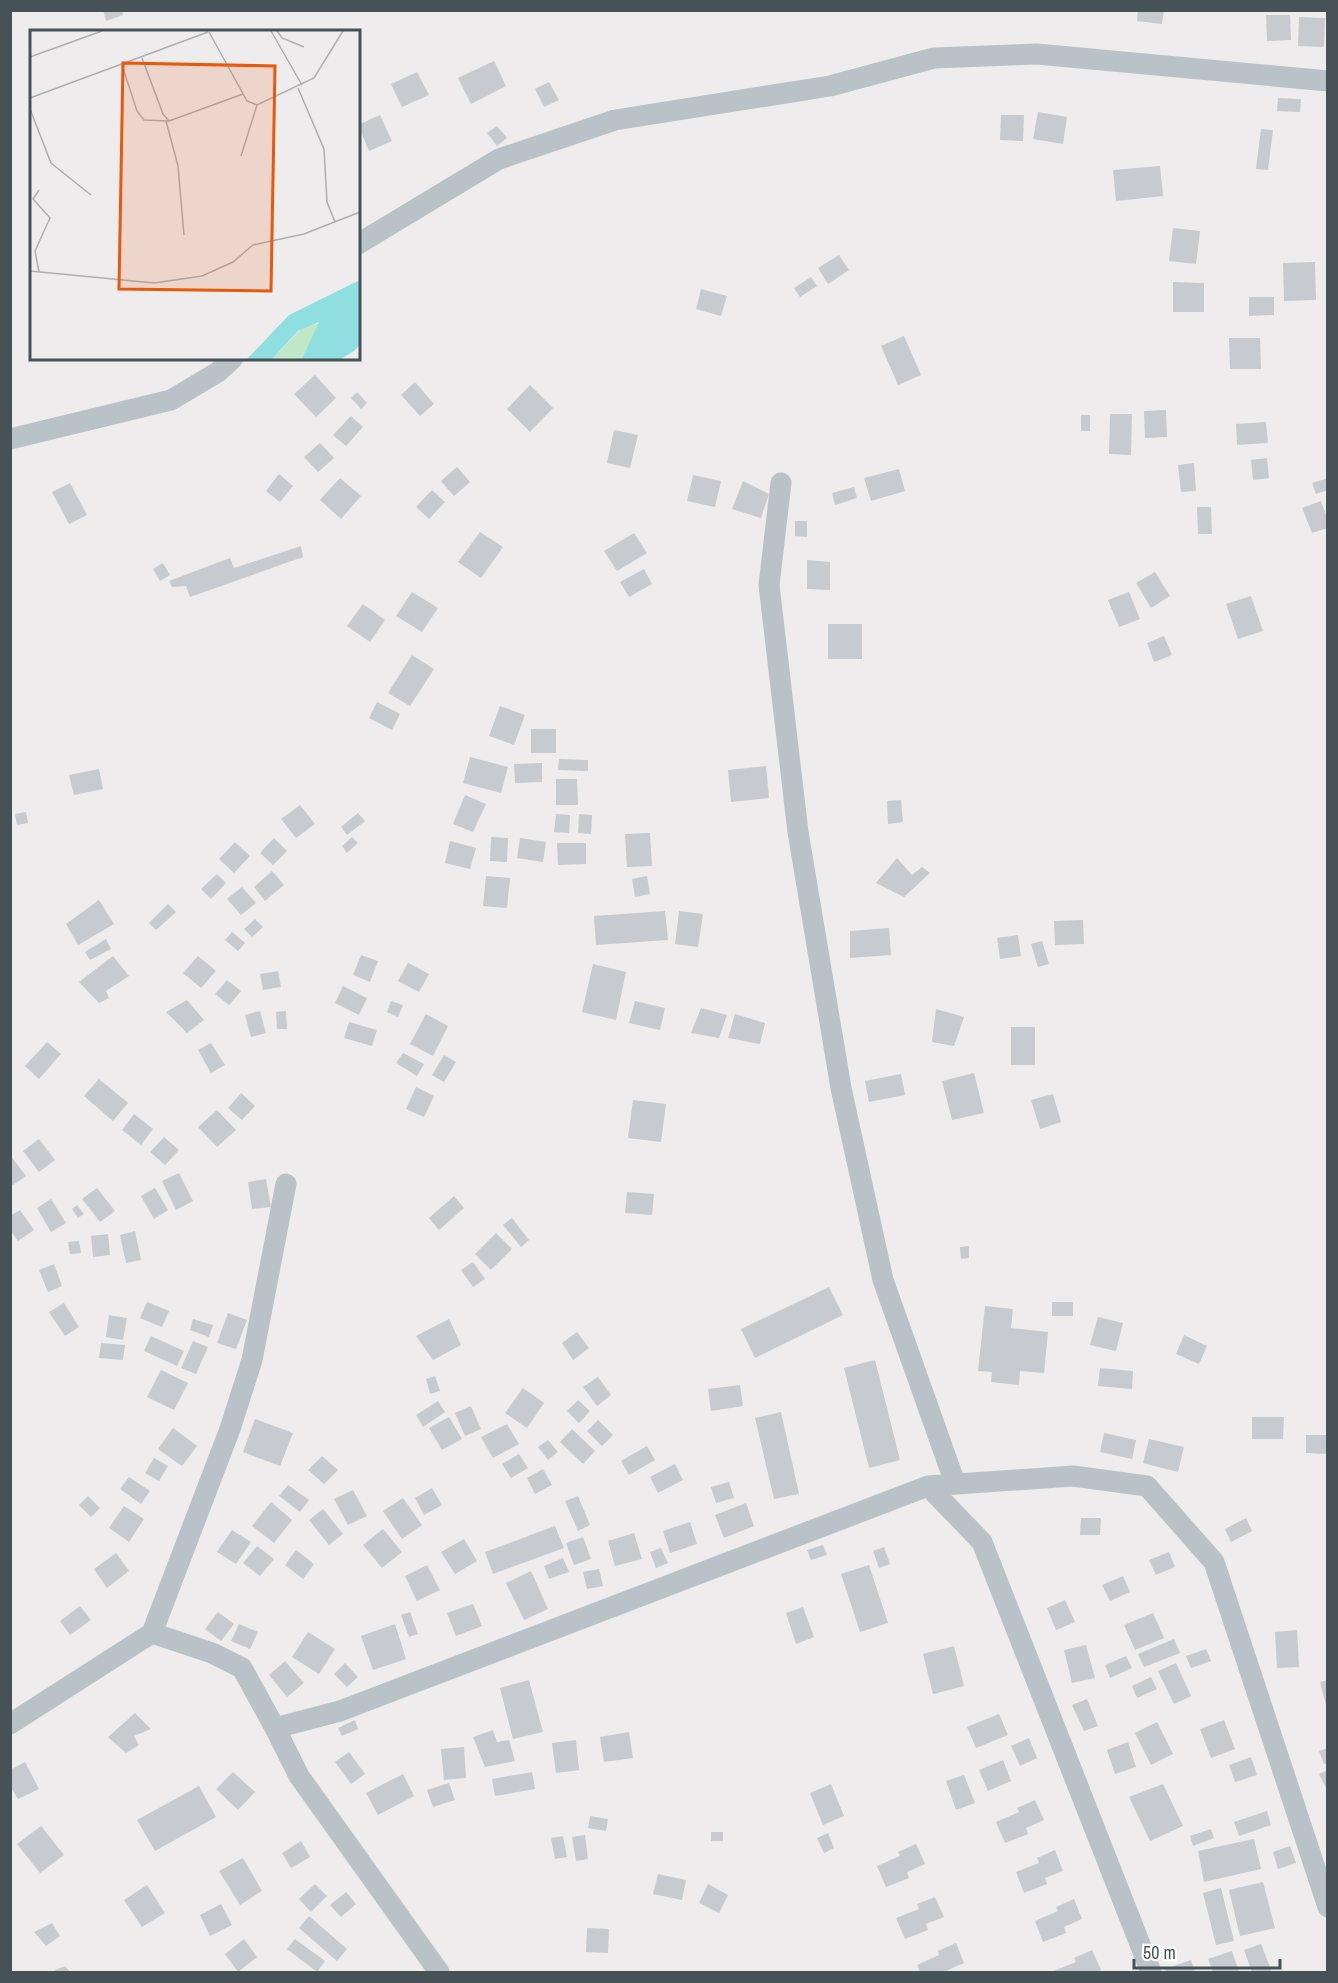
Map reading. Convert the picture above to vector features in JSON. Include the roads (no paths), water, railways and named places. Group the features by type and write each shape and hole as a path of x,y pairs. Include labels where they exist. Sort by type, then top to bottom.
{"street":[{"path":"360,243 499,159 615,120 830,86 934,58 1038,54 1328,81"},
{"path":"10,439 171,400 218,372 230,360"},
{"path":"781,483 769,585 798,832 839,1077 883,1280 955,1483"},
{"path":"10,1724 152,1633 230,1429 252,1360 286,1184"},
{"path":"275,1728 340,1711 928,1486 1073,1476 1147,1486 1214,1562 1328,1907"},
{"path":"928,1486 982,1542 1151,1972"},
{"path":"152,1633 212,1653 242,1668 299,1776 440,1972"}]}
